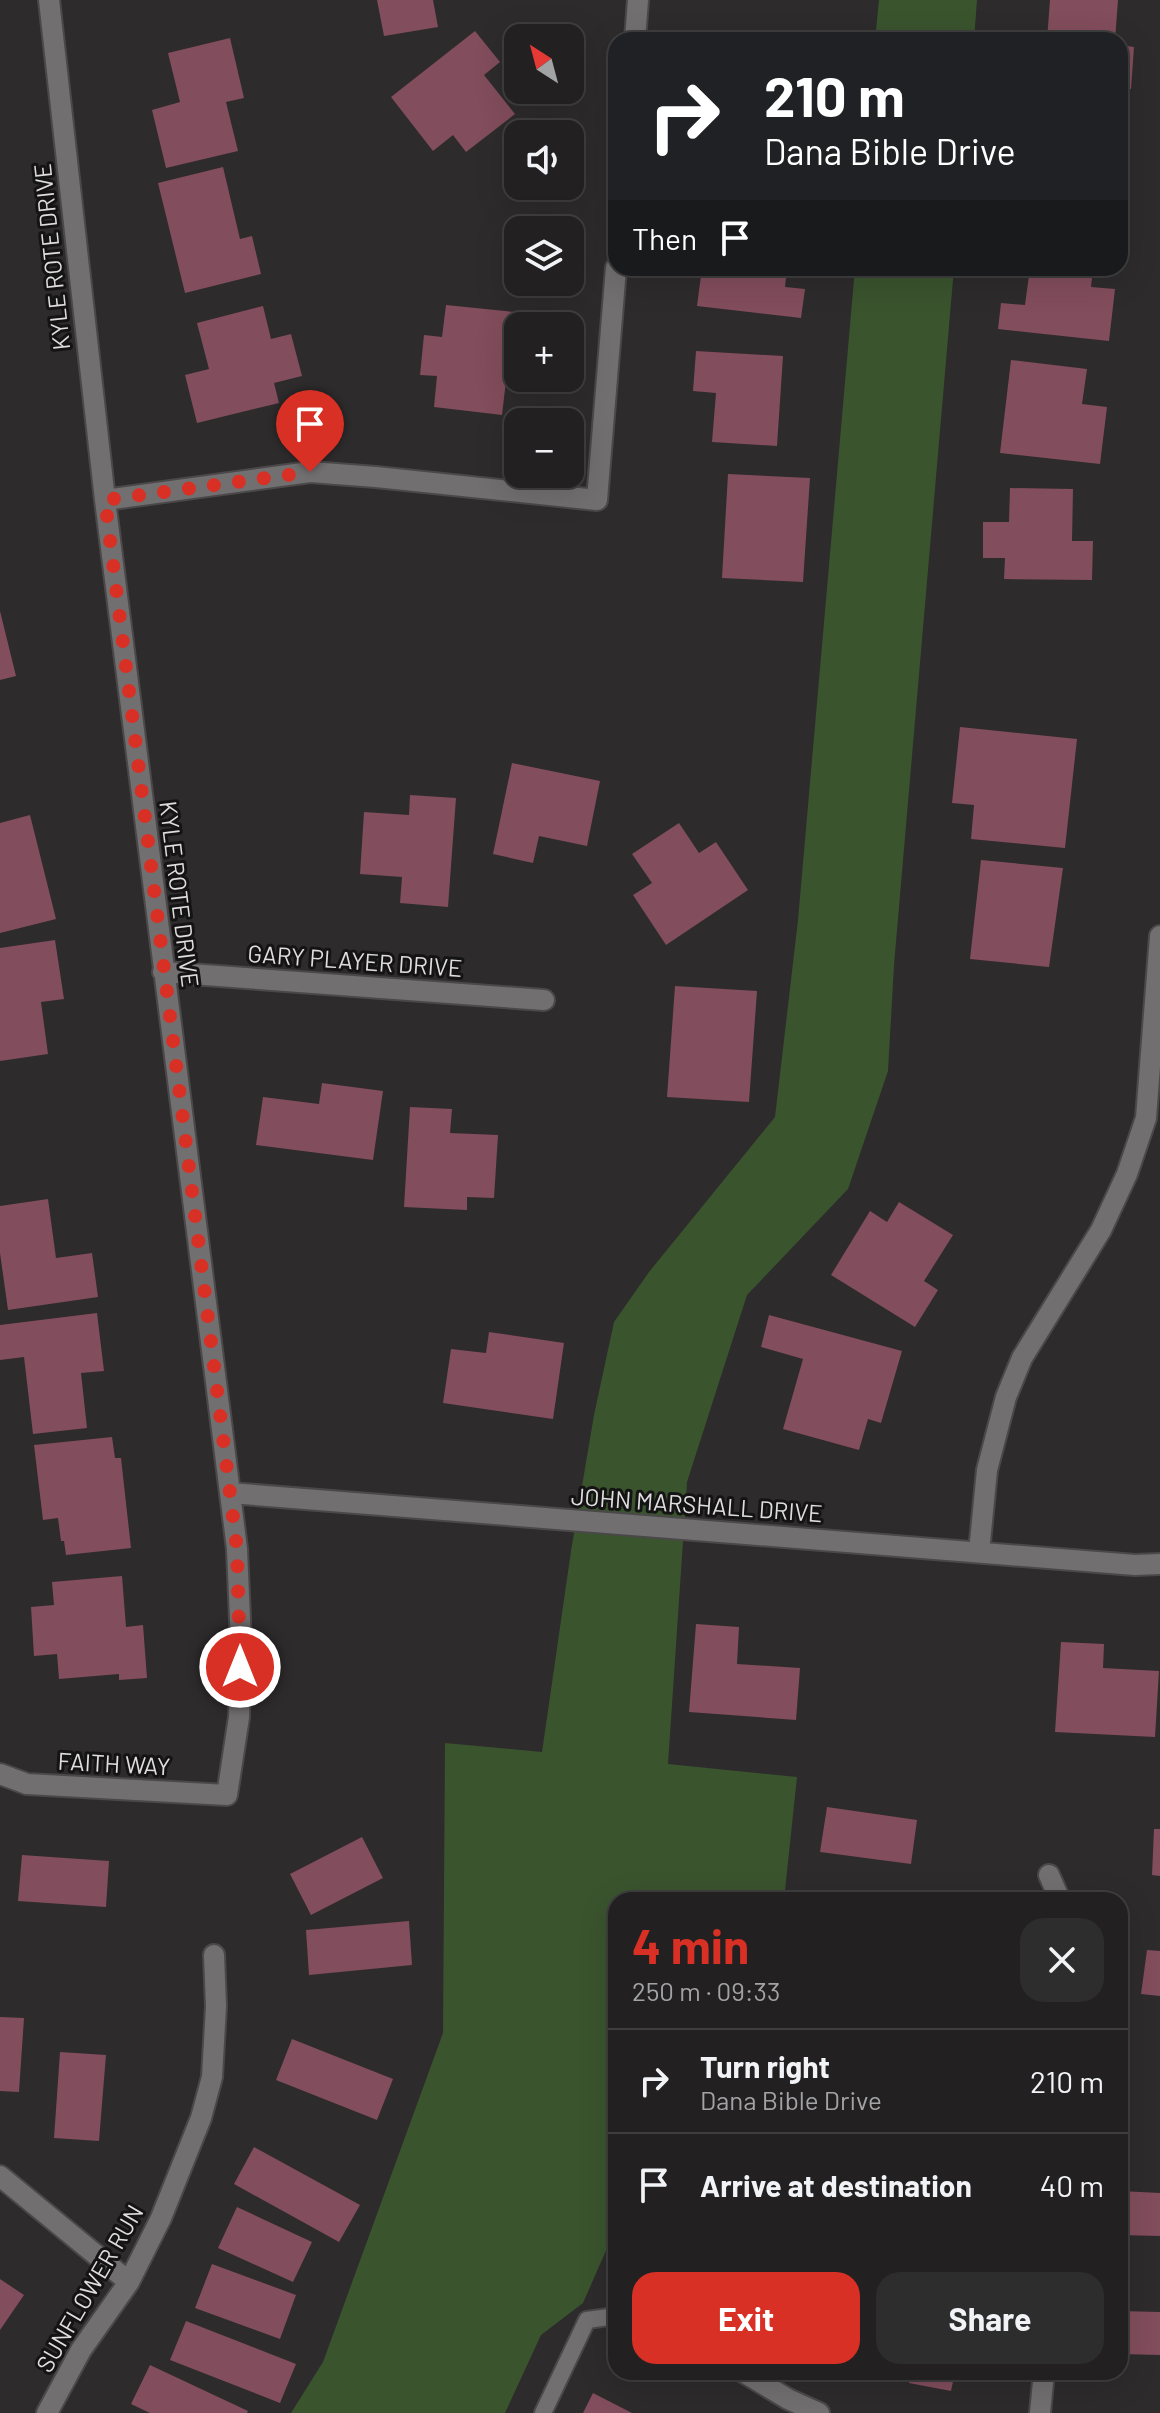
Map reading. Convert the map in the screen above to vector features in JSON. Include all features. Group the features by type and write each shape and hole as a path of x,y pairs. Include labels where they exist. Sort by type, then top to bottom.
{"street":[{"name":"KYLE ROTE DRIVE","path":"49,0 105,500 237,1549 241,1643 239,1717 227,1795"},
{"path":"636,32 638,0"},
{"path":"105,500 310,472 597,500 615,276"},
{"path":"979,1552 987,1470 1006,1397 1022,1358 1101,1230 1127,1174 1146,1118 1160,936"},
{"name":"GARY PLAYER DRIVE","path":"163,972 544,1000"},
{"name":"JOHN MARSHALL DRIVE","path":"230,1493 1135,1565 1160,1564"},
{"name":"FAITH WAY","path":"0,1774 27,1784 227,1795"},
{"path":"1049,1875 1056,1892"},
{"name":"SUNFLOWER RUN","path":"47,2413 81,2350 129,2282 161,2218 201,2118 212,2077 216,2006 214,1955"},
{"path":"0,2176 129,2282"},
{"path":"756,2380 819,2413"},
{"path":"1040,2413 1043,2380"}],"lane":[{"path":"543,2413 587,2320 608,2317"}],"green space":[{"path":"879,0 977,0 975,32 876,32"},
{"path":"854,276 953,276 894,965 888,1071 848,1189 747,1295 687,1482 668,1764 797,1777 785,1892 608,1892 608,2246 583,2303 541,2335 505,2413 291,2413 323,2362 443,2033 445,1743 542,1752 571,1551 594,1415 614,1322 649,1272 775,1117 798,920"}],"building":[{"path":"377,0 433,0 438,27 384,36"},
{"path":"1050,0 1118,0 1116,32 1048,32"},
{"path":"475,31 500,62 484,75 515,114 466,152 453,135 433,151 391,97"},
{"path":"230,38 244,98 226,102 238,151 166,168 152,110 180,102 168,53"},
{"path":"1128,46 1134,47 1131,89 1128,89"},
{"path":"223,167 240,239 252,236 261,274 185,293 158,183"},
{"path":"701,276 786,276 785,287 805,289 801,318 697,306"},
{"path":"1029,276 1092,276 1091,287 1115,289 1109,341 998,329 1001,303 1025,305"},
{"path":"446,305 514,312 504,312 502,415 434,407 437,376 420,375 424,335 442,337"},
{"path":"263,306 271,339 291,334 302,376 274,383 279,403 197,423 185,375 209,369 197,323"},
{"path":"696,351 783,356 777,446 712,442 716,393 693,391"},
{"path":"1011,360 1087,369 1082,404 1107,407 1100,464 1000,453"},
{"path":"728,474 810,478 803,582 722,578"},
{"path":"1010,488 1073,489 1072,541 1093,541 1092,580 1004,579 1005,558 983,558 983,522 1009,522"},
{"path":"0,611 16,676 0,680"},
{"path":"960,727 1077,739 1065,848 971,839 974,805 952,803"},
{"path":"512,763 600,781 587,846 539,836 533,863 493,854"},
{"path":"410,795 456,798 448,907 400,903 402,877 360,874 364,812 409,815"},
{"path":"30,815 56,919 0,933 0,823"},
{"path":"679,823 699,853 716,842 748,890 666,945 633,895 652,883 632,854"},
{"path":"981,860 1063,868 1049,967 970,959"},
{"path":"55,940 64,999 41,1002 48,1054 0,1061 0,948"},
{"path":"675,986 757,991 749,1102 667,1097"},
{"path":"322,1083 383,1091 373,1160 256,1145 263,1097 319,1104"},
{"path":"410,1107 452,1109 450,1133 498,1135 494,1198 467,1197 467,1210 404,1207"},
{"path":"48,1199 56,1258 92,1253 98,1297 8,1310 0,1253 0,1206"},
{"path":"899,1202 953,1235 924,1281 938,1290 915,1327 831,1275 870,1211 887,1222"},
{"path":"97,1313 104,1371 81,1373 87,1428 33,1434 24,1357 0,1360 0,1325"},
{"path":"769,1315 902,1351 881,1423 868,1419 859,1450 783,1429 803,1359 761,1347"},
{"path":"489,1332 564,1343 553,1419 443,1403 451,1349 486,1353"},
{"path":"112,1437 115,1458 121,1458 131,1548 66,1555 58,1518 43,1520 34,1445"},
{"path":"122,1576 126,1627 143,1625 147,1678 119,1680 119,1674 59,1679 57,1654 34,1656 31,1607 54,1605 52,1582"},
{"path":"696,1624 739,1627 737,1664 800,1668 796,1720 689,1712"},
{"path":"1061,1642 1104,1644 1103,1668 1159,1671 1155,1737 1055,1732"},
{"path":"827,1807 917,1820 911,1864 820,1852"},
{"path":"1154,1829 1160,1829 1160,1876 1152,1875"},
{"path":"362,1837 383,1878 311,1915 290,1874"},
{"path":"22,1855 109,1861 106,1907 18,1901"},
{"path":"409,1921 412,1965 309,1975 306,1930"},
{"path":"1147,1950 1160,1951 1160,1996 1141,1994"},
{"path":"0,2017 24,2018 19,2092 0,2091"},
{"path":"292,2039 393,2079 377,2120 276,2080"},
{"path":"60,2052 106,2055 99,2141 54,2138"},
{"path":"254,2147 360,2205 339,2242 234,2184"},
{"path":"1128,2191 1160,2193 1160,2236 1128,2235"},
{"path":"237,2207 312,2242 293,2282 218,2248"},
{"path":"212,2264 296,2295 280,2339 195,2308"},
{"path":"0,2279 24,2295 0,2330"},
{"path":"1128,2311 1160,2312 1160,2355 1128,2354"},
{"path":"186,2321 296,2364 280,2403 170,2360"},
{"path":"150,2365 248,2411 150,2413 131,2404"},
{"path":"910,2380 953,2380 951,2391 909,2383"},
{"path":"593,2393 632,2413 583,2413"}],"route":[{"path":"240,1667 237,1549 105,500 310,472"}]}
